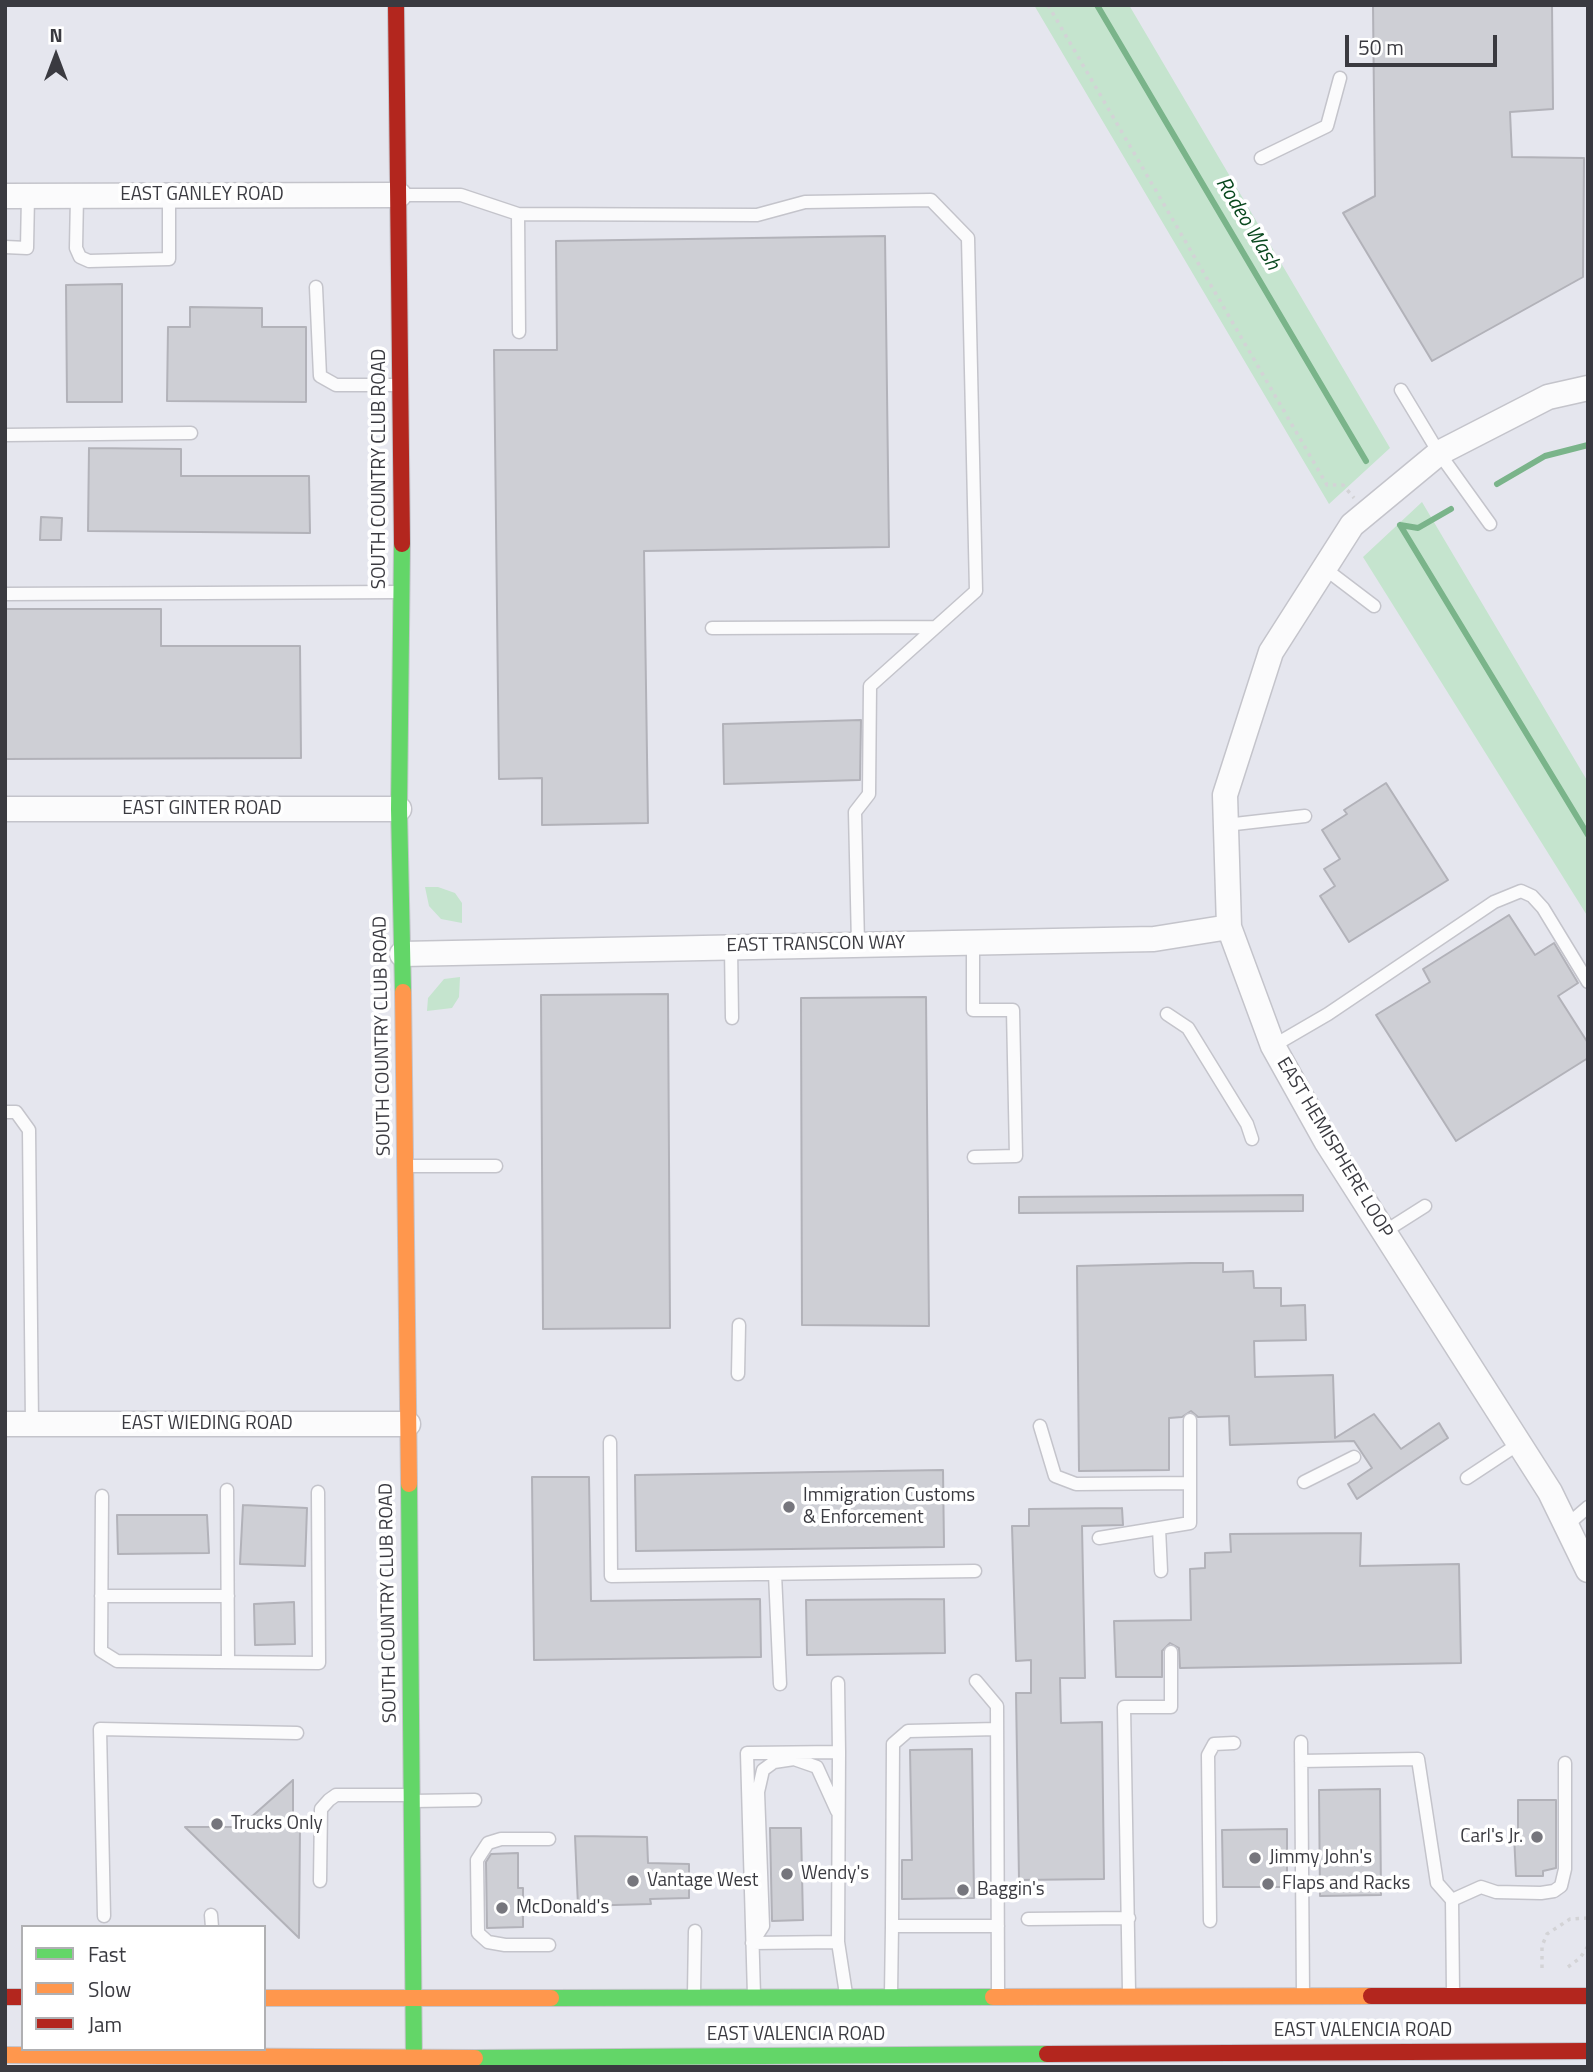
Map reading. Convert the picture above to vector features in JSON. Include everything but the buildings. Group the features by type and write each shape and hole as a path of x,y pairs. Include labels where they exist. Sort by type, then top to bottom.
{"main road":[{"name":"SOUTH COUNTRY CLUB ROAD","path":"396,5 401,385 400,809 414,2062"},
{"name":"EAST VALENCIA ROAD","path":"266,1998 1588,1996"},
{"name":"EAST VALENCIA ROAD","path":"5,2056 414,2062 947,2061 1381,2059 1588,2051"}],"street":[{"name":"EAST GANLEY ROAD","path":"17,196 399,195"},
{"name":"EAST HEMISPHERE LOOP","path":"1588,388 1548,397 1439,453 1352,524 1271,652 1225,795 1229,927 1273,1046 1326,1141 1520,1443 1567,1525 1588,1570"},
{"name":"EAST GINTER ROAD","path":"5,809 400,809"},
{"name":"EAST TRANSCON WAY","path":"402,954 1154,939 1229,927"},
{"name":"EAST WIEDING ROAD","path":"5,1424 408,1424"}],"lane":[{"path":"1261,158 1327,126 1340,78"},
{"path":"77,196 76,248 80,257 89,261 169,259 169,195"},
{"path":"399,195 461,195 518,214 757,215 805,202 931,200 968,238 976,591 870,686 869,794 855,812 858,944"},
{"path":"5,247 27,247 17,196"},
{"path":"518,214 519,332"},
{"path":"316,287 320,376 336,385 401,385"},
{"path":"1401,390 1439,453 1490,524"},
{"path":"5,435 191,433"},
{"path":"1324,568 1374,606"},
{"path":"5,593 402,592"},
{"path":"712,628 936,627"},
{"path":"1226,825 1305,816"},
{"path":"1273,1046 1328,1014 1494,902 1521,891 1532,896 1544,908 1588,982"},
{"path":"973,942 973,1010 1013,1010 1016,1156 974,1157"},
{"path":"731,947 733,1018"},
{"path":"1167,1014 1188,1028 1247,1124 1252,1139"},
{"path":"5,1112 16,1112 29,1130 32,1424"},
{"path":"406,1166 496,1166"},
{"path":"1384,1232 1425,1206"},
{"path":"738,1374 739,1325"},
{"path":"1099,1538 1190,1523 1190,1420"},
{"path":"1040,1426 1055,1476 1076,1484 1190,1483"},
{"path":"610,1442 611,1576 975,1571"},
{"path":"1467,1478 1520,1443"},
{"path":"1304,1482 1354,1457"},
{"path":"227,1490 228,1662"},
{"path":"102,1496 101,1651 117,1661 319,1663 318,1492"},
{"path":"1567,1525 1588,1507"},
{"path":"1159,1528 1161,1572"},
{"path":"775,1574 780,1684"},
{"path":"102,1596 228,1596"},
{"path":"1129,1998 1124,1707 1171,1707 1171,1652"},
{"path":"976,1681 997,1706 998,1998"},
{"path":"838,1683 838,1942 846,1998"},
{"path":"103,1916 100,1729 297,1733"},
{"path":"891,1998 893,1744 908,1731 997,1729"},
{"path":"1301,1742 1303,1998"},
{"path":"1210,1921 1209,1755 1214,1744 1234,1743"},
{"path":"754,1998 747,1753 839,1752"},
{"path":"752,1943 763,1926 758,1792 764,1770 774,1762 794,1759 817,1767 838,1815"},
{"path":"1301,1761 1418,1759 1437,1883 1452,1900 1453,1997"},
{"path":"1452,1900 1481,1886 1496,1892 1541,1893 1554,1891 1561,1886 1565,1869 1565,1763"},
{"path":"320,1881 321,1809 336,1795 475,1800"},
{"path":"549,1839 501,1839 488,1843 477,1860 478,1933 488,1942 505,1945 549,1945"},
{"path":"1028,1919 1129,1918"},
{"path":"892,1926 998,1926"},
{"path":"694,1998 695,1931"},
{"path":"752,1943 838,1942"}],"path":[{"path":"1048,5 1327,485 1343,485 1367,512"},
{"path":"1553,1970 1542,1970 1542,1946 1547,1934 1570,1919 1588,1918"},
{"path":"1563,1970 1580,1958 1588,1946"}],"green space":[{"path":"1034,5 1129,5 1390,448 1329,504"},
{"path":"1422,502 1588,782 1588,917 1363,557"},
{"path":"425,887 438,887 455,893 462,903 462,923 441,919 429,906"},
{"path":"460,977 459,997 452,1008 427,1011 428,998 444,979"}],"waterway":[{"name":"Rodeo Wash","path":"1097,5 1366,461"},
{"name":"Rodeo Wash","path":"1497,484 1545,456 1588,445"},
{"name":"Rodeo Wash","path":"1400,525 1418,528 1451,509"},
{"path":"1400,525 1588,835"}],"traffic: fast":[{"path":"402,544 399,809 403,992"},
{"path":"409,1484 414,2067"},
{"path":"551,1998 993,1997"},
{"path":"475,2058 1047,2054"}],"traffic: slow":[{"path":"403,992 409,1484"},
{"path":"993,1997 1371,1996"},
{"path":"266,1998 551,1998"},
{"path":"5,2055 475,2058"}],"traffic: jam":[{"path":"396,5 402,544"},
{"path":"1371,1996 1588,1996"},
{"path":"5,1997 21,1997"},
{"path":"1047,2054 1588,2051"}],"place":[{"name":"Immigration Customs & Enforcement","path":"789,1507"},
{"name":"Trucks Only","path":"217,1824"},
{"name":"Carl's Jr.","path":"1537,1837"},
{"name":"Jimmy John's","path":"1255,1858"},
{"name":"Wendy's","path":"787,1874"},
{"name":"Vantage West","path":"633,1881"},
{"name":"Flaps and Racks","path":"1268,1884"},
{"name":"Baggin's","path":"963,1890"},
{"name":"McDonald's","path":"502,1908"}]}
